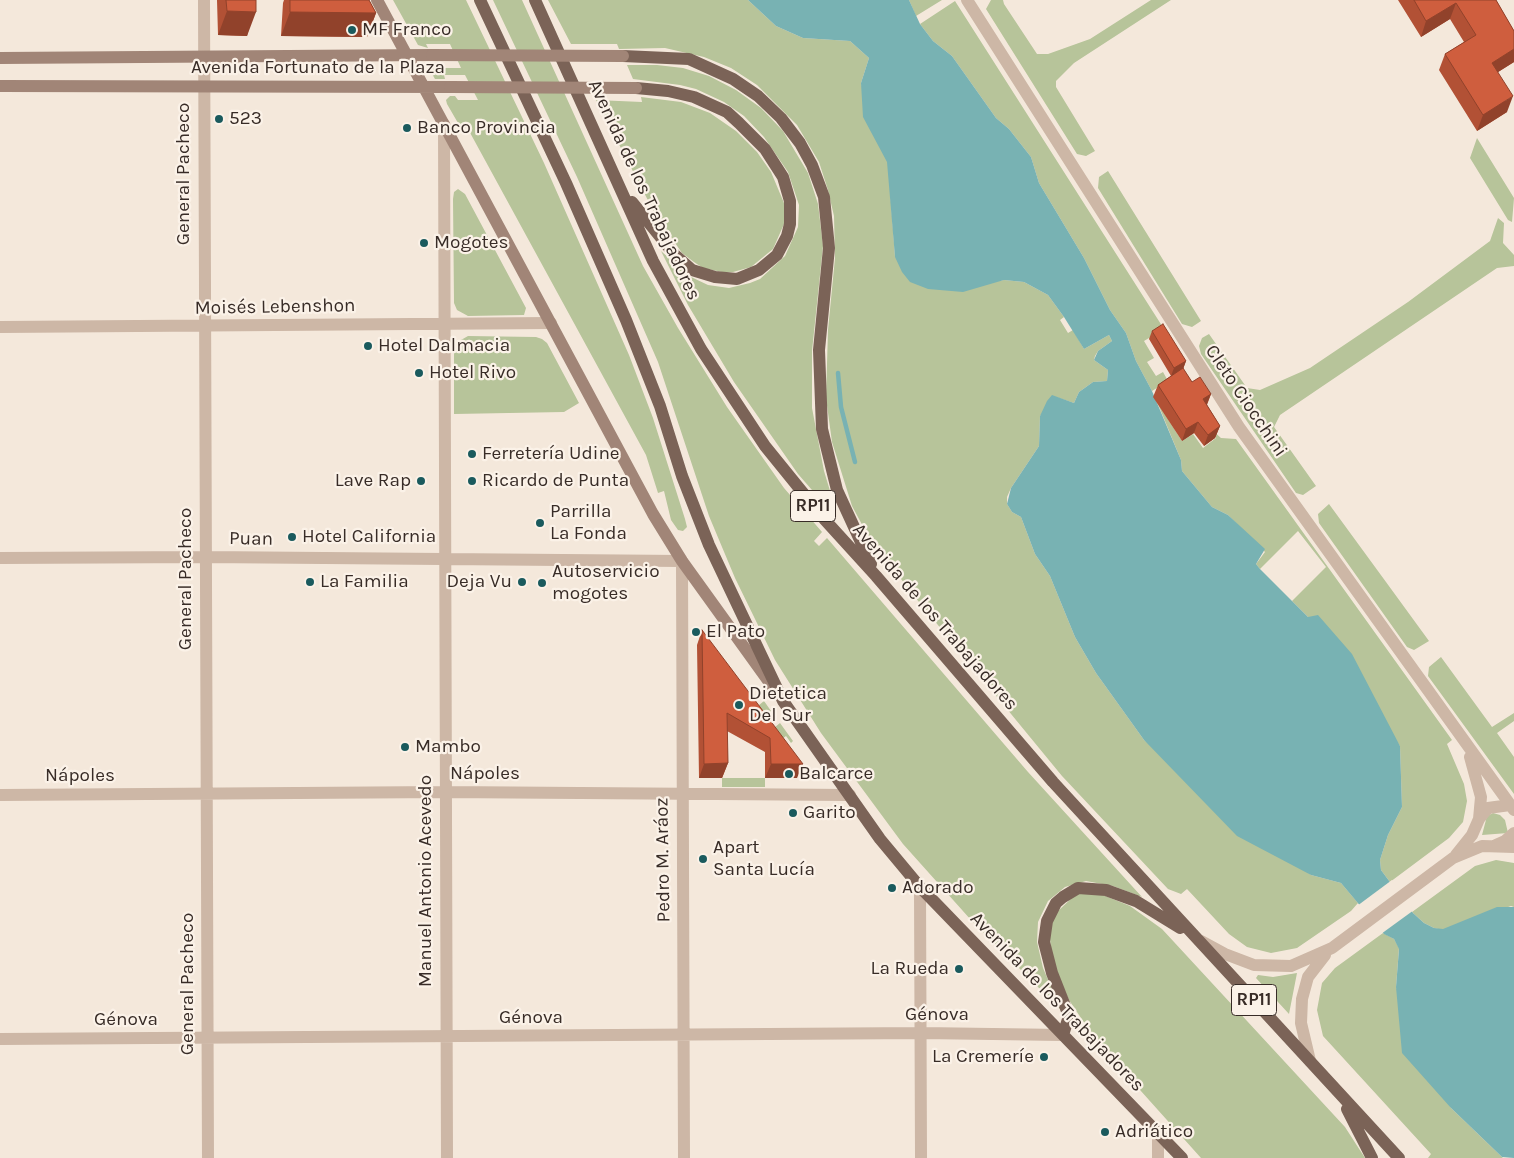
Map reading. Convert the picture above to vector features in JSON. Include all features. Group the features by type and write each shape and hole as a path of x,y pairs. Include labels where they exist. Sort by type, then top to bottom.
{"main road":[{"name":"Avenida de los Trabajadores","path":"377,0 650,509 682,561 880,839 920,887 1182,1158"},
{"name":"Avenida de los Trabajadores","path":"480,0 566,182 626,320 654,390 682,476 709,545 783,701"},
{"name":"Avenida de los Trabajadores","path":"536,0 623,190 653,261 673,300 735,402 793,482 1052,782 1400,1158"},
{"name":"Avenida Fortunato de la Plaza","path":"0,58 406,55 623,56 689,59 733,79 758,96 781,118 796,137 812,165 824,197 829,248 819,350 818,377 822,429 837,490 876,576"},
{"name":"Avenida Fortunato de la Plaza","path":"0,86 450,86 668,90 694,97 727,112 765,149 783,177 790,201 790,224 787,236 777,254 759,270 737,279 715,277 692,270 675,255 623,190"},
{"path":"1063,1035 1069,1016 1045,951 1044,937 1047,921 1056,903 1063,897 1078,888 1086,887 1116,892 1161,915 1197,939"},
{"path":"1339,1092 1372,1158"}],"street":[{"name":"General Pacheco","path":"204,0 208,1158"},
{"name":"Cleto Ciocchini","path":"967,0 1239,427 1512,808"},
{"name":"Manuel Antonio Acevedo","path":"444,124 444,792 447,1158"},
{"name":"Moisés Lebenshon","path":"0,327 551,323"},
{"name":"Puan","path":"0,558 205,557 682,561"},
{"name":"Pedro M. Aráoz","path":"682,561 681,794 684,1158"},
{"path":"1465,743 1481,797 1479,819"},
{"name":"Nápoles","path":"0,795 444,792 850,795"},
{"path":"1310,1061 1301,1023 1303,989 1315,965 1332,948 1453,858 1472,836 1479,819 1488,808 1512,808"},
{"path":"1496,845 1505,841 1514,833"},
{"path":"1453,858 1482,846 1514,847"},
{"path":"920,887 921,1158"},
{"path":"1197,939 1240,960 1273,967 1303,963 1332,948"},
{"name":"Génova","path":"0,1040 922,1033 1063,1035"},
{"path":"1158,1134 1158,1158"}],"green space":[{"path":"393,0 466,0 544,163 629,355 653,418 685,519 687,527 683,531 678,530 671,520 664,491 658,493 646,455 468,129 458,123 447,104 446,100 450,96 455,96 458,100 478,100 465,75 444,75 445,79 435,79 427,65 437,64 440,68 461,68 450,44 426,44 428,48 418,45"},
{"path":"493,0 522,0 643,266 678,328 727,407 784,488 822,532 814,541 819,546 827,538 1028,772 1142,897 1113,886 1086,881 1065,887 1048,901 1038,922 1037,942 1043,968 1061,1010 971,920 903,844 821,733 775,660 735,578 709,516 658,362 577,177"},
{"path":"548,0 748,0 776,26 803,38 850,41 869,58 861,83 877,140 888,162 895,257 993,282 1004,280 1024,282 1048,295 1064,317 1060,320 1068,333 1073,330 1084,349 1109,335 1112,341 1098,351 1094,360 1108,370 1107,381 1093,382 1079,392 1074,403 1056,397 1040,416 1039,446 1007,497 1007,504 1012,512 1021,517 1035,554 1050,576 1075,637 1096,673 1144,740 1311,875 1341,883 1358,903 1351,911 1297,948 1271,953 1247,947 1229,934 1187,889 1181,894 1168,889 1062,776 910,591 866,532 852,506 832,442 826,398 828,330 835,258 834,216 819,162 797,125 757,85 731,68 704,57 665,48 619,49 617,44 571,44"},
{"path":"909,0 942,0 916,16"},
{"path":"991,0 1003,0 1037,54 1048,54 1090,39 1151,0 1171,0 1074,63 1056,81 1056,87 1095,151 1086,156 1077,154 986,9"},
{"path":"955,1 1164,329 1144,341 1154,358 1147,362 1156,376 1163,372 1168,381 1152,391 1136,361 1126,333 1110,310 1084,258 1039,183 1031,157 1009,129 996,118 952,56 933,41 920,24"},
{"path":"627,65 657,65 683,68 709,76 736,90 761,108 783,131 808,173 818,204 823,246 812,351 812,408 824,471 834,504 831,508 826,506 798,474 734,382 688,305 661,251 689,276 708,285 729,288 760,279 785,256 798,227 799,205 788,172 764,137 744,116 724,102 696,89 633,79"},
{"path":"641,97 681,102 710,113 736,131 757,152 771,172 784,203 784,224 773,249 751,267 733,272 703,268 682,253 654,212 596,100 642,102"},
{"path":"1477,138 1514,198 1512,222 1508,220 1470,158"},
{"path":"1108,171 1201,321 1192,327 1182,324 1098,188 1099,177"},
{"path":"458,189 465,194 526,308 524,315 468,316 457,310 454,303 453,199 454,192"},
{"path":"1498,218 1504,223 1503,243 1514,255 1514,266 1497,268 1280,415 1274,427 1316,486 1303,495 1296,493 1201,354 1199,346 1202,338 1209,334 1247,388 1260,390 1310,368 1408,302 1490,241"},
{"path":"468,336 536,337 542,339 547,343 579,403 564,412 454,414 454,352 461,340"},
{"path":"1158,404 1182,441 1193,434 1203,448 1216,438 1211,429 1221,438 1236,439 1452,740 1447,744 1464,784 1467,801 1463,822 1449,838 1390,882 1381,870 1380,860 1388,835 1402,807 1400,746 1308,617 1292,601 1326,567 1298,531 1260,569 1256,564 1265,552 1228,515 1212,507 1182,471 1181,460"},
{"path":"1329,504 1429,641 1414,650 1407,647 1319,523 1318,514"},
{"path":"1441,657 1492,727 1514,713 1514,721 1497,733 1514,757 1514,794 1428,676 1429,667"},
{"path":"764,701 776,718 765,726 753,710"},
{"path":"780,723 793,741 791,743 786,736 777,743 769,732"},
{"path":"722,778 765,778 765,787 722,787"},
{"path":"1493,813 1500,815 1505,820 1508,833 1482,835 1487,816"},
{"path":"1496,860 1514,863 1514,907 1511,906 1443,930 1424,923 1412,912 1475,866"},
{"path":"1098,893 1130,906 1162,929 1345,1127 1365,1158 1201,1158 1097,1042 1069,1000 1053,964 1049,931 1056,913 1076,894"},
{"path":"1383,933 1394,939 1399,948 1396,987 1451,1108 1503,1158 1428,1158 1431,1154 1323,1036 1317,1010 1322,983 1335,968"},
{"path":"1297,973 1289,1014 1256,978 1258,975 1273,977"}],"water":[{"path":"748,0 909,0 920,24 933,41 952,56 996,118 1009,129 1031,157 1039,183 1084,258 1110,310 1126,333 1136,361 1152,391 1181,460 1182,471 1212,507 1228,515 1265,549 1256,564 1260,569 1308,617 1318,615 1352,654 1400,746 1402,807 1388,835 1380,860 1381,870 1413,913 1424,923 1434,928 1443,929 1497,907 1514,907 1514,1158 1502,1157 1451,1108 1402,1053 1396,987 1399,949 1394,939 1384,934 1341,883 1311,875 1237,836 1144,740 1096,673 1075,637 1050,576 1035,554 1021,517 1012,512 1007,504 1011,488 1039,446 1040,416 1047,401 1052,395 1074,403 1079,392 1093,382 1107,381 1108,370 1094,360 1098,351 1112,341 1109,335 1084,349 1048,295 1024,282 1004,280 963,292 928,289 910,282 902,272 895,257 887,162 863,117 861,83 869,58 850,41 803,38 776,26"}],"pier":[{"path":"1392,880 1414,910 1381,934 1357,906"}],"building":[{"path":"226,0 256,0 256,12 227,11"},
{"path":"290,0 369,0 376,13 290,12"},
{"path":"1414,0 1496,0 1514,31 1514,49 1492,63 1513,96 1483,115 1445,54 1476,35 1456,3 1426,21"},
{"path":"1163,324 1186,361 1174,368 1152,331"},
{"path":"1183,368 1192,382 1200,377 1211,394 1203,399 1220,426 1208,435 1198,422 1186,429 1158,385"},
{"path":"702,630 803,764 771,764 770,738 727,713 728,763 704,764"}],"waterway":[{"path":"838,373 841,407 855,462"}],"place":[{"name":"MF Franco","path":"352,30"},
{"name":"523","path":"219,119"},
{"name":"Banco Provincia","path":"407,128"},
{"name":"Mogotes","path":"424,243"},
{"name":"Hotel Dalmacia","path":"368,346"},
{"name":"Hotel Rivo","path":"419,373"},
{"name":"Ferretería Udine","path":"472,454"},
{"name":"Lave Rap","path":"421,481"},
{"name":"Ricardo de Punta","path":"472,481"},
{"name":"Parrilla La Fonda","path":"540,523"},
{"name":"Hotel California","path":"292,537"},
{"name":"La Familia","path":"310,582"},
{"name":"Deja Vu","path":"522,582"},
{"name":"Autoservicio mogotes","path":"542,583"},
{"name":"El Pato","path":"696,632"},
{"name":"Dietetica Del Sur","path":"739,705"},
{"name":"Mambo","path":"405,747"},
{"name":"Balcarce","path":"789,774"},
{"name":"Garito","path":"793,813"},
{"name":"Apart Santa Lucía","path":"703,859"},
{"name":"Adorado","path":"892,888"},
{"name":"La Rueda","path":"959,969"},
{"name":"La Cremeríe","path":"1044,1057"},
{"name":"Adriático","path":"1105,1132"}]}
